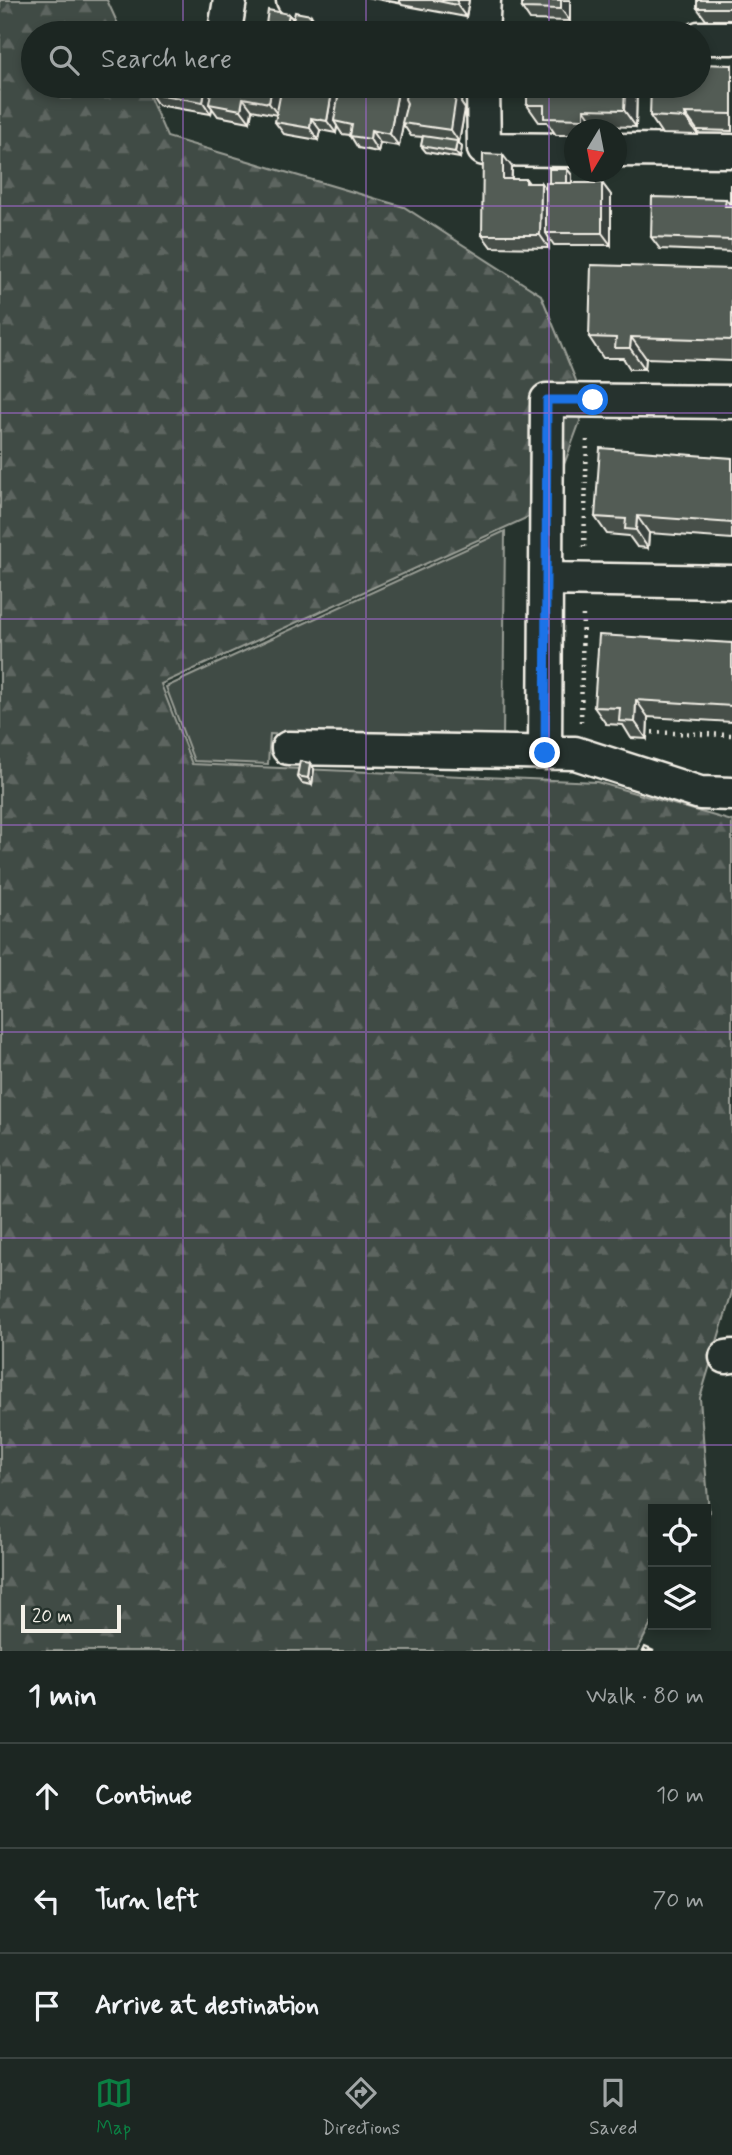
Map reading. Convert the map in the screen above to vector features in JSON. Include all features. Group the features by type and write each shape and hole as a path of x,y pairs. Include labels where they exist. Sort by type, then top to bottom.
{"street":[{"path":"293,0 401,21"},
{"path":"483,21 484,0"},
{"path":"711,38 732,38"},
{"path":"483,98 484,149 564,150"},
{"path":"627,150 732,151"},
{"path":"545,753 547,400 732,402"},
{"path":"547,579 732,582"},
{"path":"288,748 580,755 700,793 732,794"}],"path":[{"path":"580,755 587,440"},
{"path":"636,732 732,735"}],"green space":[{"path":"0,0 107,0 117,21 21,21 21,98 150,98 167,137 404,207 541,295 586,405 548,508 161,684 192,764 597,782 732,821 732,1292 700,1398 708,1504 648,1504 648,1630 637,1651 0,1651"},
{"path":"505,531 503,741 270,734 268,764 194,761 166,687"}],"building":[{"path":"433,0 458,0 457,5"},
{"path":"522,0 561,0 561,9 522,8"},
{"path":"697,0 732,0 732,8 697,8"},
{"path":"268,10 289,14 288,21 266,21"},
{"path":"295,12 311,15 310,21 293,21"},
{"path":"711,64 732,65 732,114 685,113 686,118 650,116 651,98 711,98"},
{"path":"179,98 204,98 203,102"},
{"path":"210,98 243,98 241,110 209,104"},
{"path":"243,98 270,98 269,103"},
{"path":"280,98 331,98 327,121 311,118 310,128 275,122"},
{"path":"338,98 397,98 390,134 371,130 370,139 350,136 352,125 334,121"},
{"path":"456,98 451,130 402,123 407,103 405,99"},
{"path":"527,98 624,98 624,110 584,109 584,119 544,118 544,105 527,105"},
{"path":"423,136 457,141 455,152 421,146"},
{"path":"483,154 503,155 503,179 526,179 526,183 541,183 540,235 482,235"},
{"path":"549,169 564,169 564,182 567,183 549,183"},
{"path":"546,183 602,183 602,233 546,233"},
{"path":"732,185 732,206 730,206"},
{"path":"652,197 726,199 725,206 732,206 732,240 651,237"},
{"path":"591,265 732,269 732,340 631,337 630,348 615,348 616,338 589,337"},
{"path":"600,448 732,458 732,523 637,516 636,530 625,529 626,519 595,517"},
{"path":"599,635 732,643 732,706 636,700 635,722 619,721 620,708 594,707"},
{"path":"300,761 310,763 308,778 297,776"}],"route":[{"path":"545,753 547,400 593,400"}]}
